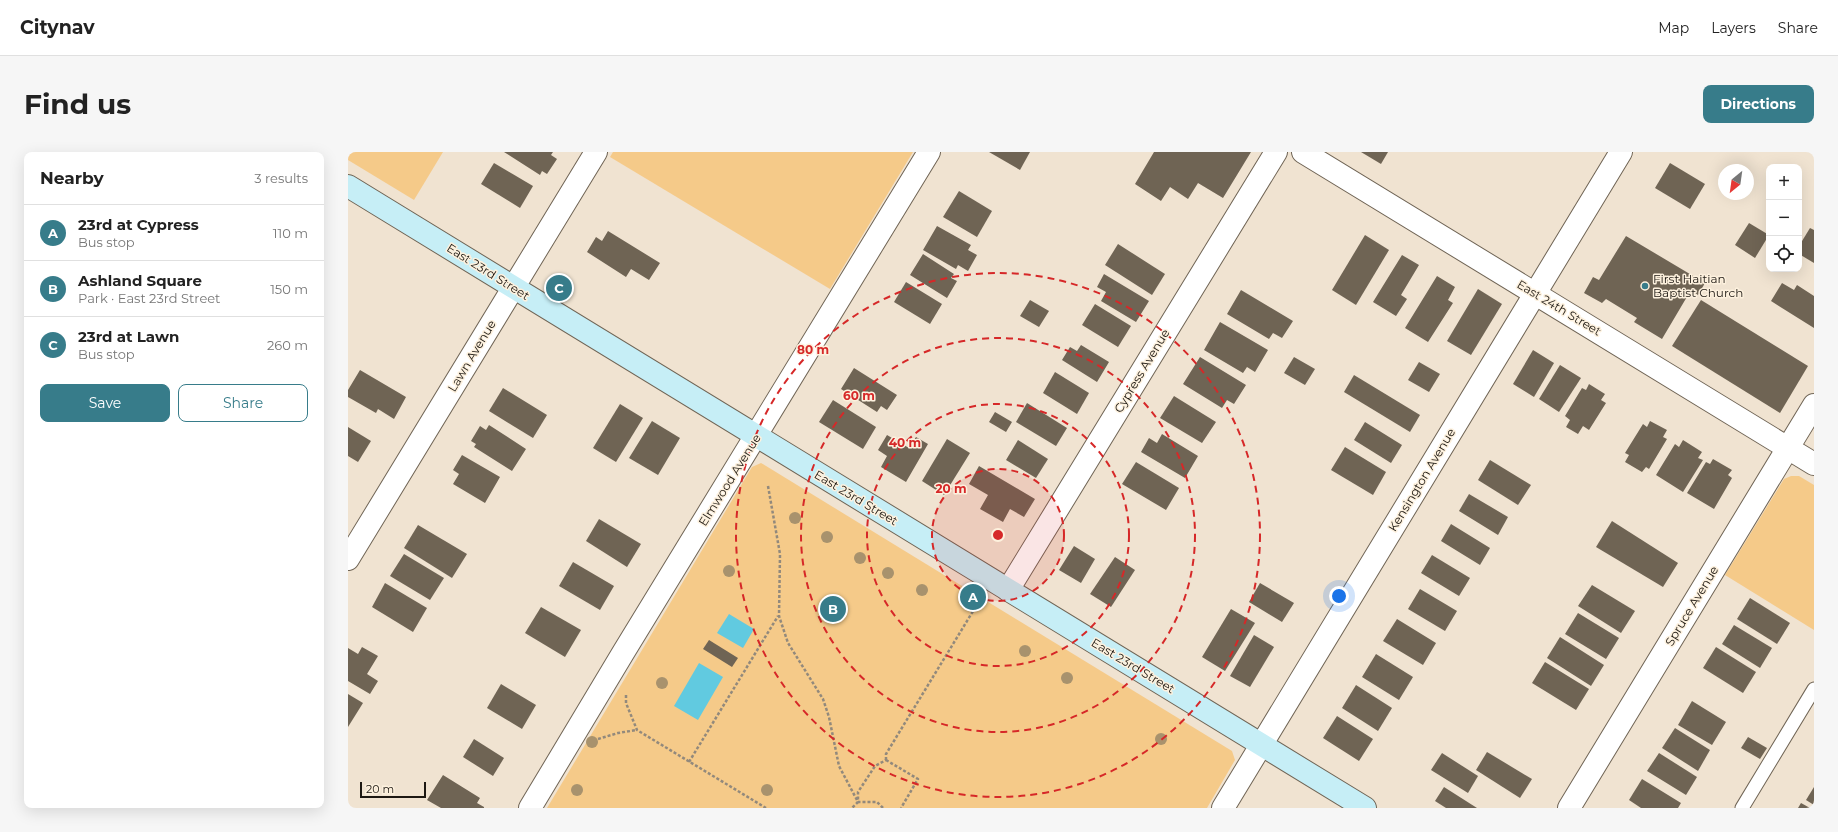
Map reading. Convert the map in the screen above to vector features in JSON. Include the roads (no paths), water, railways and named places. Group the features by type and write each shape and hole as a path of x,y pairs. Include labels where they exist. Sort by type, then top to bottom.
{"main road":[{"name":"East 23rd Street","path":"348,186 756,437 1365,808"}],"street":[{"name":"Lawn Avenue","path":"348,559 596,152"},
{"name":"Elmwood Avenue","path":"530,808 623,653 930,152"},
{"name":"Cypress Avenue","path":"1008,590 1276,152"},
{"name":"East 24th Street","path":"1303,152 1814,464"},
{"name":"Kensington Avenue","path":"1223,808 1621,152"},
{"name":"Spruce Avenue","path":"1569,808 1814,405"}],"lane":[{"path":"1742,808 1814,689"}],"water":[{"path":"729,614 754,629 743,648 717,633"},
{"path":"699,663 723,677 698,720 674,706"}],"place":[{"name":"First Haitian Baptist Church","path":"1645,286"},
{"name":"23rd at Lawn","path":"559,288"},
{"name":"23rd at Cypress","path":"973,597"},
{"name":"Ashland Square","path":"833,609"}]}
